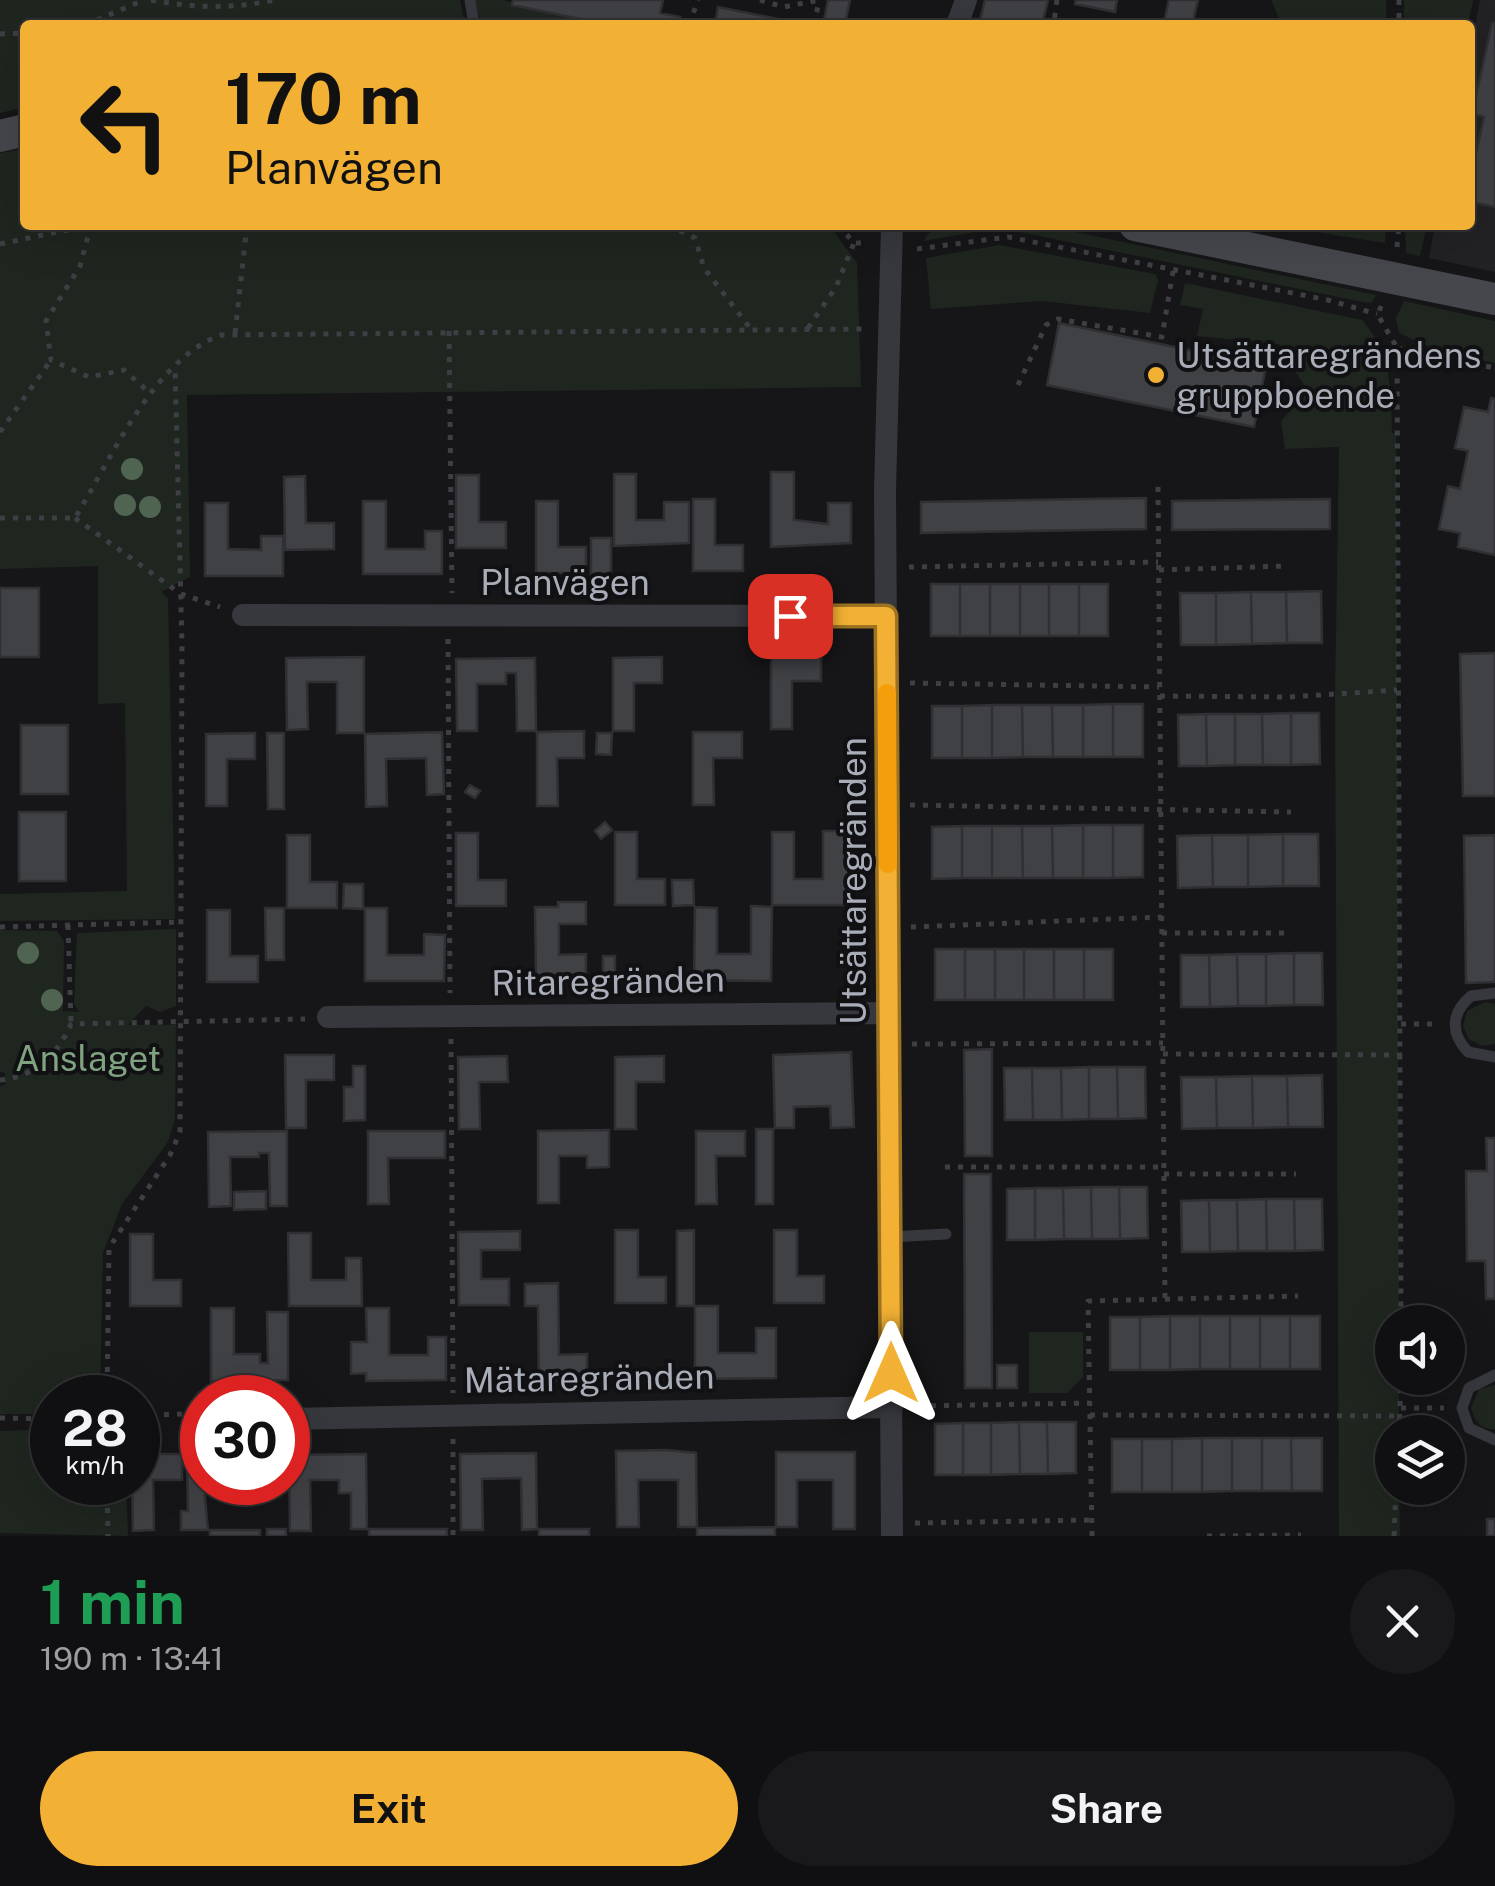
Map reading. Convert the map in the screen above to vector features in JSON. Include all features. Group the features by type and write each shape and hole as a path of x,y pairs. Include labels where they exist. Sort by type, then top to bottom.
{"street":[{"name":"Utsättaregränden","path":"892,230 887,331 886,616 892,1530"},
{"path":"1158,230 1495,299"},
{"name":"Planvägen","path":"244,615 886,616"},
{"name":"Ritaregränden","path":"328,1017 889,1014"},
{"name":"Mätaregränden","path":"310,1419 892,1407"}],"lane":[{"path":"1495,993 1471,996 1456,1014 1454,1024 1468,1052 1495,1057"},
{"path":"890,1237 946,1234"},
{"path":"1495,1375 1469,1388 1462,1408 1469,1428 1495,1440"}],"path":[{"path":"97,20 148,0 186,6 245,6 275,0"},
{"path":"760,0 784,7 819,0"},
{"path":"0,244 67,230"},
{"path":"0,432 50,360 46,321 80,266 90,230"},
{"path":"235,334 247,230"},
{"path":"687,230 695,238 704,268 752,329"},
{"path":"808,328 836,288 854,243 842,230"},
{"path":"921,249 1008,238 1378,315"},
{"path":"1018,385 1046,325 1058,319 1162,337 1174,270"},
{"path":"75,518 151,394 175,366 193,347 235,334 808,328 887,331"},
{"path":"449,331 453,1536"},
{"path":"1401,1305 1397,348 1495,368"},
{"path":"50,360 89,377 124,370 151,394"},
{"path":"107,1375 108,1248 170,1155 180,1132 180,594 175,366"},
{"path":"1158,487 1165,1300"},
{"path":"0,518 75,518 180,594 244,615"},
{"path":"886,568 1158,562"},
{"path":"1159,570 1286,566"},
{"path":"887,683 1160,686"},
{"path":"1160,696 1289,697 1397,690"},
{"path":"887,805 1292,812"},
{"path":"888,928 1162,918"},
{"path":"0,927 182,922"},
{"path":"0,1080 14,1079 59,1053 70,1024 68,925"},
{"path":"1162,934 1292,933"},
{"path":"70,1024 328,1017"},
{"path":"1401,1024 1454,1024"},
{"path":"889,1044 1163,1042"},
{"path":"1163,1054 1402,1056"},
{"path":"945,1167 1296,1174"},
{"path":"1092,1536 1088,1302 1298,1296"},
{"path":"1400,1395 1400,1415"},
{"path":"892,1407 1090,1403"},
{"path":"1090,1415 1462,1408"},
{"path":"0,1418 30,1419"},
{"path":"107,1505 108,1536"},
{"path":"1394,1536 1395,1505"},
{"path":"892,1530 1092,1520"},
{"path":"1208,1536 1301,1536"}],"shaded area":[{"path":"1480,0 1495,0 1495,272 1429,258 1434,230 1475,230 1475,26"}],"green space":[{"path":"0,0 460,0 464,20 20,20 20,108 0,113"},
{"path":"475,0 503,0 575,20 480,20"},
{"path":"1271,0 1386,0 1386,20 1280,20"},
{"path":"1404,0 1473,0 1469,20 1404,20"},
{"path":"20,150 20,230 833,230 857,263 861,387 187,395 190,577 161,592 168,598 175,919 0,921 0,894 127,891 125,703 98,704 98,566 0,569 0,153"},
{"path":"931,230 987,230 923,241"},
{"path":"1004,230 1066,230 1376,295 1371,303 1363,302"},
{"path":"1386,230 1385,243 1310,231"},
{"path":"1405,230 1426,230 1420,256 1406,253"},
{"path":"999,245 1155,274 1158,280 1150,313 1042,301 931,309 926,258"},
{"path":"1185,283 1362,320 1379,346 1388,373 1392,433 1396,433 1399,1305 1375,1305 1375,1395 1399,1395 1399,1415 1375,1415 1375,1505 1399,1505 1400,1536 1339,1536 1335,697 1339,447 1285,449 1281,421 1308,392 1279,344 1197,336 1203,309 1180,305"},
{"path":"1404,301 1495,321 1495,363 1438,351 1399,333 1396,318"},
{"name":"Anslaget","path":"176,929 176,1006 160,1012 146,1006 128,1025 176,1025 175,1119 168,1142 122,1204 103,1253 100,1375 30,1375 30,1414 0,1414 0,1086 5,1085 5,1073 0,1072 0,930 57,931 64,941 63,1011 79,1012 74,1004 77,933"},
{"path":"1485,1002 1495,1004 1495,1044 1482,1046 1469,1039 1463,1026 1467,1011"},
{"path":"1029,1332 1083,1332 1083,1377 1067,1393 1029,1393"},
{"path":"1495,1385 1495,1429 1490,1429 1479,1424 1471,1408 1479,1389"},
{"path":"30,1430 30,1505 127,1505 128,1536 0,1533 0,1431"}],"building":[{"path":"513,0 663,0 660,13 680,17 585,20 512,5"},
{"path":"828,0 850,0 846,20 824,20"},
{"path":"985,0 1048,0 1043,20 980,20"},
{"path":"1076,0 1117,0 1115,12 1075,4"},
{"path":"1169,0 1198,0 1193,20 1164,20"},
{"path":"718,7 783,20 716,20"},
{"path":"1495,23 1495,207 1475,203 1475,158 1484,117 1475,115 1475,100"},
{"name":"Utsättaregrändens gruppboende","path":"1059,323 1266,366 1254,427 1047,385"},
{"path":"1491,398 1495,399 1495,555 1458,547 1460,533 1439,529 1448,486 1460,489 1468,451 1455,448 1464,407 1488,412"},
{"path":"771,472 794,472 794,520 828,524 828,503 851,503 851,543 771,547"},
{"path":"614,474 636,474 636,520 664,520 664,502 689,502 689,543 614,546"},
{"path":"456,475 479,475 479,522 506,522 506,548 456,548"},
{"path":"305,476 306,523 334,523 334,549 285,550 284,477"},
{"path":"1146,498 1146,529 921,533 921,502"},
{"path":"693,499 715,499 715,545 743,545 743,571 693,571"},
{"path":"1330,499 1330,529 1172,530 1172,501"},
{"path":"363,501 386,501 386,549 425,549 425,531 442,531 442,574 363,574"},
{"path":"536,501 558,501 558,547 586,547 586,573 536,573"},
{"path":"205,503 228,503 228,549 261,550 261,536 283,536 283,576 205,576"},
{"path":"591,538 611,538 611,574 591,574"},
{"path":"931,584 960,584 960,636 931,636"},
{"path":"960,584 990,584 990,636 960,636"},
{"path":"990,584 1020,584 1020,636 990,636"},
{"path":"1020,584 1049,584 1049,636 1020,636"},
{"path":"1049,584 1079,584 1079,636 1049,636"},
{"path":"1079,584 1108,584 1108,636 1079,636"},
{"path":"0,588 39,588 39,657 0,657"},
{"path":"1321,591 1322,643 1287,643 1286,592"},
{"path":"1251,592 1286,592 1287,643 1252,644"},
{"path":"1251,592 1252,644 1216,645 1216,593"},
{"path":"1180,593 1216,593 1216,645 1181,645"},
{"path":"1495,653 1495,796 1463,796 1460,654"},
{"path":"771,656 821,656 821,681 792,681 792,729 771,729"},
{"path":"364,657 364,733 337,733 337,682 307,682 308,729 287,730 286,658"},
{"path":"662,657 662,683 634,683 634,731 613,731 613,658"},
{"path":"535,658 536,731 517,731 516,673 506,673 506,684 477,684 477,731 457,731 456,659"},
{"path":"1113,704 1143,704 1143,757 1113,757"},
{"path":"1113,704 1113,757 1083,757 1083,705"},
{"path":"992,705 992,758 962,758 962,706"},
{"path":"992,705 1022,705 1023,757 992,758"},
{"path":"1022,705 1052,705 1053,757 1023,757"},
{"path":"1052,705 1083,705 1083,757 1053,757"},
{"path":"932,706 962,706 962,758 932,758"},
{"path":"1291,713 1291,765 1263,765 1262,714"},
{"path":"1291,713 1319,713 1320,764 1291,765"},
{"path":"1206,714 1235,714 1235,765 1207,766"},
{"path":"1206,714 1207,766 1179,766 1178,715"},
{"path":"1235,714 1262,714 1263,765 1235,765"},
{"path":"21,725 68,725 68,794 21,794"},
{"path":"584,731 584,758 557,758 558,806 537,806 537,732"},
{"path":"442,732 444,794 427,795 426,758 386,759 387,806 366,807 365,734"},
{"path":"693,732 742,732 742,758 713,758 714,805 693,805"},
{"path":"255,733 255,759 227,759 227,806 206,806 206,734"},
{"path":"267,733 284,733 284,809 268,809"},
{"path":"597,733 612,733 611,755 596,754"},
{"path":"470,785 480,791 475,798 465,792"},
{"path":"19,812 66,812 66,881 19,881"},
{"path":"605,822 612,830 601,839 595,831"},
{"path":"1083,825 1083,878 1053,878 1052,826"},
{"path":"1083,825 1113,825 1113,878 1083,878"},
{"path":"1113,825 1143,825 1143,877 1113,878"},
{"path":"962,826 992,826 992,878 962,878"},
{"path":"962,826 962,878 932,879 932,827"},
{"path":"992,826 1022,826 1023,878 992,878"},
{"path":"1022,826 1052,826 1053,878 1023,878"},
{"path":"823,831 851,831 851,905 772,905 772,832 794,832 794,879 823,879"},
{"path":"615,832 637,832 637,879 665,879 665,905 615,905"},
{"path":"456,833 478,833 478,880 506,880 506,906 456,906"},
{"path":"1283,834 1318,834 1319,886 1283,886"},
{"path":"1283,834 1283,886 1248,887 1248,835"},
{"path":"287,835 310,835 310,882 337,882 337,908 287,908"},
{"path":"1212,835 1248,835 1248,887 1213,887"},
{"path":"1212,835 1213,887 1178,888 1177,836"},
{"path":"1495,835 1495,982 1466,983 1464,836"},
{"path":"672,880 693,880 694,905 673,906"},
{"path":"344,884 363,884 363,909 343,908"},
{"path":"558,902 586,902 586,924 559,924 559,955 586,954 586,979 536,980 535,907 558,907"},
{"path":"751,906 772,907 771,981 694,980 695,907 717,908 717,954 751,954"},
{"path":"265,908 284,908 284,960 266,960"},
{"path":"365,908 387,908 387,955 424,955 424,934 445,935 444,981 365,981"},
{"path":"207,910 230,910 230,956 258,956 258,982 207,982"},
{"path":"935,949 965,949 965,1000 935,1000"},
{"path":"965,949 995,949 995,1000 965,1000"},
{"path":"995,949 1024,949 1024,1000 995,1000"},
{"path":"1024,949 1054,949 1054,1000 1024,1000"},
{"path":"1054,949 1084,949 1084,1000 1054,1000"},
{"path":"1084,949 1113,949 1113,1000 1084,1000"},
{"path":"1294,953 1294,1005 1266,1006 1266,954"},
{"path":"1294,953 1322,953 1323,1005 1294,1005"},
{"path":"1237,954 1266,954 1266,1006 1238,1006"},
{"path":"1237,954 1238,1006 1210,1007 1209,955"},
{"path":"1181,955 1209,955 1210,1007 1181,1007"},
{"path":"603,956 615,956 615,978 603,978"},
{"path":"992,1049 992,1156 965,1156 964,1050"},
{"path":"851,1052 854,1127 831,1128 830,1106 794,1107 794,1128 775,1128 773,1055"},
{"path":"285,1055 334,1055 334,1080 306,1080 306,1128 286,1128"},
{"path":"507,1056 508,1082 479,1082 480,1129 459,1129 458,1057"},
{"path":"664,1056 664,1082 636,1082 636,1129 615,1129 615,1057"},
{"path":"353,1066 365,1066 365,1120 344,1121 344,1087 353,1087"},
{"path":"1089,1067 1117,1067 1118,1119 1089,1119"},
{"path":"1089,1067 1089,1119 1062,1120 1061,1068"},
{"path":"1117,1067 1145,1067 1146,1118 1118,1119"},
{"path":"1004,1068 1032,1068 1033,1120 1005,1120"},
{"path":"1032,1068 1061,1068 1062,1120 1033,1120"},
{"path":"1322,1075 1323,1127 1288,1127 1287,1076"},
{"path":"1252,1076 1287,1076 1288,1127 1253,1128"},
{"path":"1252,1076 1253,1128 1217,1128 1216,1077"},
{"path":"1181,1077 1216,1077 1217,1128 1182,1129"},
{"path":"756,1129 773,1129 773,1204 756,1204"},
{"path":"609,1130 609,1167 587,1168 587,1156 559,1156 559,1203 538,1203 538,1131"},
{"path":"287,1131 287,1206 270,1206 269,1153 259,1153 259,1157 230,1157 231,1206 209,1207 208,1132"},
{"path":"368,1131 445,1131 445,1158 388,1158 389,1204 368,1204"},
{"path":"696,1131 745,1131 745,1156 716,1156 717,1204 696,1204"},
{"path":"1486,1138 1495,1138 1495,1299 1486,1299 1485,1261 1467,1261 1466,1171 1487,1171"},
{"path":"964,1174 991,1174 992,1388 965,1388"},
{"path":"1091,1187 1119,1187 1120,1239 1092,1239"},
{"path":"1091,1187 1092,1239 1064,1239 1063,1188"},
{"path":"1119,1187 1147,1187 1148,1238 1120,1239"},
{"path":"1035,1188 1063,1188 1064,1239 1035,1240"},
{"path":"1035,1188 1035,1240 1007,1240 1007,1189"},
{"path":"266,1191 266,1209 234,1210 234,1192"},
{"path":"1266,1199 1267,1251 1238,1251 1237,1200"},
{"path":"1266,1199 1294,1199 1295,1251 1267,1251"},
{"path":"1294,1199 1322,1199 1323,1250 1295,1251"},
{"path":"1209,1200 1237,1200 1238,1251 1210,1252"},
{"path":"1209,1200 1210,1252 1182,1252 1181,1201"},
{"path":"615,1230 638,1230 638,1277 666,1277 666,1303 615,1303"},
{"path":"694,1230 694,1306 677,1306 677,1231"},
{"path":"774,1230 797,1230 797,1276 824,1276 824,1303 774,1303"},
{"path":"520,1231 520,1250 481,1250 481,1279 509,1279 509,1305 459,1305 458,1232"},
{"path":"288,1233 311,1233 311,1280 346,1280 346,1258 361,1258 362,1306 289,1306"},
{"path":"130,1234 153,1234 153,1280 181,1280 181,1306 130,1306"},
{"path":"558,1283 559,1355 587,1354 587,1380 539,1381 538,1306 525,1306 525,1284"},
{"path":"695,1306 718,1306 718,1353 756,1353 756,1328 776,1328 776,1378 695,1379"},
{"path":"211,1308 234,1308 234,1354 260,1354 260,1363 268,1363 267,1312 288,1312 288,1375 211,1375"},
{"path":"366,1308 389,1308 389,1355 428,1355 428,1337 446,1337 446,1380 366,1381 366,1373 351,1374 351,1342 367,1342"},
{"path":"1170,1316 1170,1370 1140,1370 1140,1317"},
{"path":"1170,1316 1200,1316 1200,1369 1170,1370"},
{"path":"1200,1316 1230,1316 1230,1369 1200,1369"},
{"path":"1230,1316 1260,1316 1260,1369 1230,1369"},
{"path":"1260,1316 1290,1316 1290,1369 1260,1369"},
{"path":"1290,1316 1320,1316 1320,1369 1290,1369"},
{"path":"1110,1317 1140,1317 1140,1370 1110,1370"},
{"path":"997,1365 1017,1365 1017,1388 997,1388"},
{"path":"1019,1422 1047,1422 1048,1474 1020,1474"},
{"path":"1019,1422 1020,1474 991,1475 991,1423"},
{"path":"1047,1422 1076,1422 1076,1473 1048,1474"},
{"path":"963,1423 963,1475 935,1475 935,1424"},
{"path":"963,1423 991,1423 991,1475 963,1475"},
{"path":"1202,1438 1232,1438 1232,1491 1202,1492"},
{"path":"1202,1438 1202,1492 1172,1492 1172,1439"},
{"path":"1232,1438 1262,1438 1262,1491 1232,1491"},
{"path":"1262,1438 1291,1438 1292,1491 1262,1491"},
{"path":"1291,1438 1322,1438 1322,1491 1292,1491"},
{"path":"1112,1439 1142,1439 1142,1492 1112,1492"},
{"path":"1142,1439 1172,1439 1172,1492 1142,1492"},
{"path":"616,1451 696,1453 697,1527 678,1527 678,1480 638,1480 639,1527 617,1527"},
{"path":"776,1452 855,1452 855,1529 833,1529 833,1480 797,1480 797,1527 776,1527"},
{"path":"536,1453 537,1529 522,1530 521,1478 482,1479 483,1530 461,1530 460,1454"},
{"path":"160,1454 180,1454 180,1480 160,1480"},
{"path":"366,1454 367,1529 351,1529 351,1493 339,1493 339,1480 310,1480 310,1455"},
{"path":"310,1480 311,1531 290,1531 290,1505 310,1505"},
{"path":"132,1505 154,1505 154,1530 133,1531"},
{"path":"188,1505 206,1505 208,1530 181,1530 181,1511 188,1511"},
{"path":"1487,1519 1495,1519 1495,1536 1487,1536"},
{"path":"775,1527 775,1536 697,1536 697,1528"},
{"path":"267,1529 286,1529 286,1536 267,1536"},
{"path":"369,1529 447,1529 447,1536 369,1536"},
{"path":"539,1529 589,1529 589,1536 539,1536"},
{"path":"210,1530 260,1530 260,1536 210,1536"}],"slow traffic":[{"path":"887,693 888,864"}],"place":[{"name":"Utsättaregrändens gruppboende","path":"1156,375"}],"route":[{"path":"790,616 886,616 891,1373"}]}
